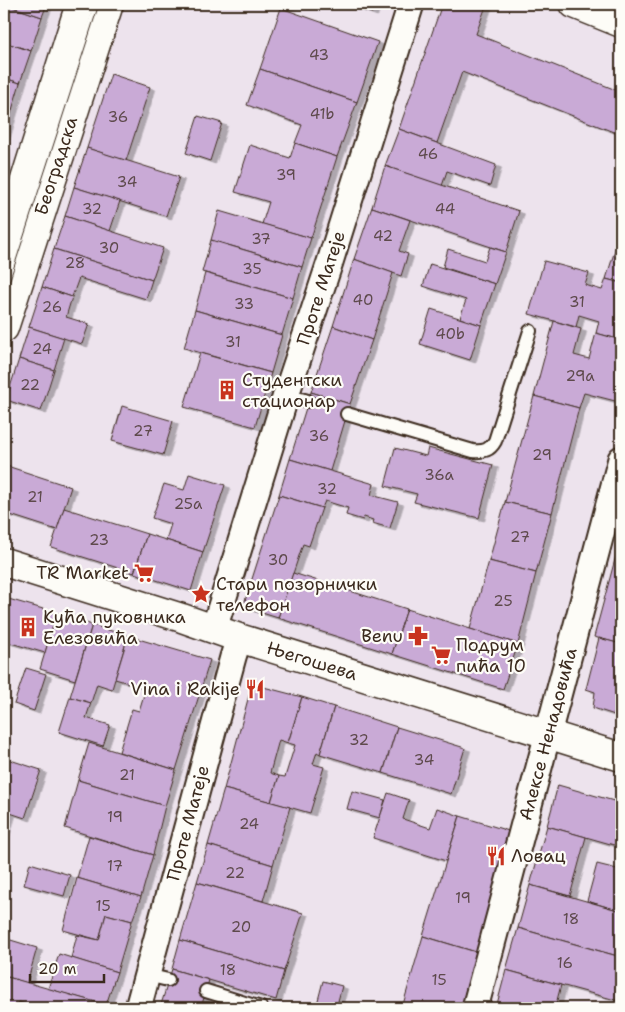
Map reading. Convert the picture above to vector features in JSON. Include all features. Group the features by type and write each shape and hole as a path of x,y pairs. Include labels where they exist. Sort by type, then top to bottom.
{"street":[{"name":"Београдска","path":"4,247 80,4"},
{"name":"Београдска","path":"4,328 109,4"},
{"name":"Проте Матеје","path":"214,629 297,398 330,262 411,4"},
{"path":"574,4 621,23"},
{"name":"Алексе Ненадовића","path":"475,1008 621,460"},
{"name":"Његошева","path":"4,562 239,638 621,757"},
{"name":"Проте Матеје","path":"138,1008 158,978 239,638"}],"lane":[{"path":"347,414 473,452 487,450 492,447 495,441 530,331"},
{"path":"206,991 261,1008"}],"building":[{"path":"4,4 42,17 31,51 4,42"},
{"path":"4,4 47,4 42,17"},
{"path":"278,4 295,4 283,7"},
{"path":"346,4 375,4 372,13"},
{"path":"442,4 480,4 486,6 476,34 621,92 621,135 462,72 437,143 399,129"},
{"path":"281,8 378,42 357,102 260,69"},
{"path":"4,42 31,51 20,83 4,78"},
{"path":"260,69 357,102 337,157 295,143 302,125 247,105"},
{"path":"111,74 150,87 126,161 87,148"},
{"path":"4,78 20,83 4,137"},
{"path":"198,116 222,123 210,161 186,153"},
{"path":"399,129 496,165 490,186 447,171 442,186 385,166"},
{"path":"295,143 337,157 311,238 262,224 269,202 235,192 250,145 290,158"},
{"path":"87,148 179,177 166,216 74,187"},
{"path":"385,166 519,211 506,252 372,207"},
{"path":"74,187 120,201 110,231 65,216"},
{"path":"372,207 410,220 399,251 408,254 401,276 354,259"},
{"path":"219,211 311,238 302,267 211,240"},
{"path":"65,216 163,248 152,280 54,249"},
{"path":"619,237 621,237 621,283 606,279"},
{"path":"211,240 302,267 293,298 202,272"},
{"path":"490,247 506,252 495,284 443,267 448,249 485,261"},
{"path":"54,249 152,280 146,299 79,278 72,297 42,287"},
{"path":"354,259 393,273 372,340 333,326"},
{"path":"544,261 589,273 585,285 602,290 606,279 621,283 621,340 596,333 599,321 579,315 576,327 529,314"},
{"path":"430,264 495,284 481,325 460,318 466,300 423,286"},
{"path":"205,273 293,298 282,335 195,310"},
{"path":"42,287 72,297 66,317 89,324 82,344 29,327"},
{"path":"431,309 481,325 470,360 420,344"},
{"path":"195,310 282,335 271,373 184,348"},
{"path":"554,321 581,329 574,355 589,359 596,333 621,340 621,396 619,402 584,393 579,408 534,396"},
{"path":"333,326 372,340 350,404 311,392"},
{"path":"29,327 64,338 54,370 19,359"},
{"name":"Студентски стационар","path":"200,353 271,373 255,427 184,407"},
{"path":"19,359 54,370 41,411 6,400"},
{"path":"311,392 350,404 330,471 290,459"},
{"path":"534,396 579,408 552,513 505,502"},
{"path":"122,406 173,421 163,455 112,441"},
{"path":"395,448 426,456 428,448 493,465 479,518 414,502 417,494 385,486"},
{"path":"290,459 374,484 371,495 398,502 390,528 372,523 373,520 364,517 363,520 346,515 348,508 325,501 322,508 279,495"},
{"path":"4,465 71,487 57,530 4,513"},
{"path":"189,474 225,485 203,552 166,540 171,524 152,518 164,484 184,490"},
{"path":"279,495 322,508 309,546 303,544 278,618 243,607"},
{"path":"505,502 552,513 536,573 489,561"},
{"path":"64,508 147,534 134,573 51,547"},
{"path":"147,534 203,552 191,591 134,573"},
{"path":"621,537 621,644 594,637"},
{"path":"489,561 536,573 518,644 470,629"},
{"path":"293,573 407,609 392,654 278,618"},
{"name":"Кућа пуковника Елезовића","path":"5,598 57,613 45,653 4,641"},
{"path":"407,609 518,644 503,689 392,654"},
{"path":"57,613 92,625 75,680 40,669"},
{"path":"92,625 128,636 112,689 97,684 91,703 70,697"},
{"path":"128,636 210,660 176,770 119,752 132,709 139,711 146,688 115,679"},
{"path":"599,638 621,644 621,717 593,708 595,692 586,689"},
{"path":"26,668 46,674 34,711 14,704"},
{"path":"252,684 302,697 288,743 279,740 270,773 279,776 271,802 224,789"},
{"path":"70,697 91,703 86,718 110,725 103,746 59,732"},
{"path":"302,697 334,707 320,754 317,752 313,764 324,767 310,813 271,802 279,776 285,777 295,745 288,743"},
{"path":"334,707 397,727 383,773 320,754"},
{"path":"397,727 465,748 451,794 383,773"},
{"path":"89,743 176,770 165,806 78,780"},
{"path":"4,758 41,770 25,818 4,811"},
{"path":"78,780 165,806 153,855 65,828"},
{"path":"558,785 621,803 621,847 547,826"},
{"path":"224,789 290,807 273,865 208,845"},
{"path":"352,791 385,800 380,818 347,809"},
{"path":"388,793 409,800 403,819 430,828 437,808 460,816 446,861 373,838"},
{"path":"4,811 10,813 4,833"},
{"path":"460,816 512,832 476,952 423,936"},
{"path":"547,826 586,837 570,896 530,885"},
{"path":"89,836 153,855 141,897 77,878"},
{"path":"208,845 273,865 263,901 197,882"},
{"path":"30,863 70,875 64,896 24,885"},
{"path":"597,864 621,870 621,911 587,901"},
{"path":"77,878 141,897 132,921 106,914 99,940 63,930"},
{"path":"197,882 303,913 284,971 180,940"},
{"path":"530,885 621,911 621,957 518,928"},
{"path":"106,914 132,921 117,972 71,958 77,935 99,940"},
{"path":"518,928 621,957 621,992 619,1001 506,970"},
{"path":"423,936 476,952 461,1008 402,1008"},
{"path":"4,938 37,948 27,983 4,976"},
{"path":"180,940 284,971 276,1000 172,969"},
{"path":"59,954 117,972 106,1005 48,989"},
{"path":"172,969 209,980 201,1008 160,1008"},
{"path":"506,970 561,985 555,1008 496,1008"},
{"path":"4,976 106,1005 105,1008 40,1008 19,1002 17,1008 4,1008"},
{"path":"323,981 342,986 338,1001 361,1007 316,1008"}],"tram line":[{"path":"4,298 99,4"}],"place":[{"name":"Студентски стационар","path":"227,390"},
{"name":"TR Market","path":"144,573"},
{"name":"Стари позорнички телефон","path":"201,594"},
{"name":"Кућа пуковника Елезовића","path":"28,627"},
{"name":"Benu","path":"418,636"},
{"name":"Подрум пића 10","path":"441,655"},
{"name":"Vina i Rakije","path":"255,689"},
{"name":"Ловац","path":"496,856"}]}
